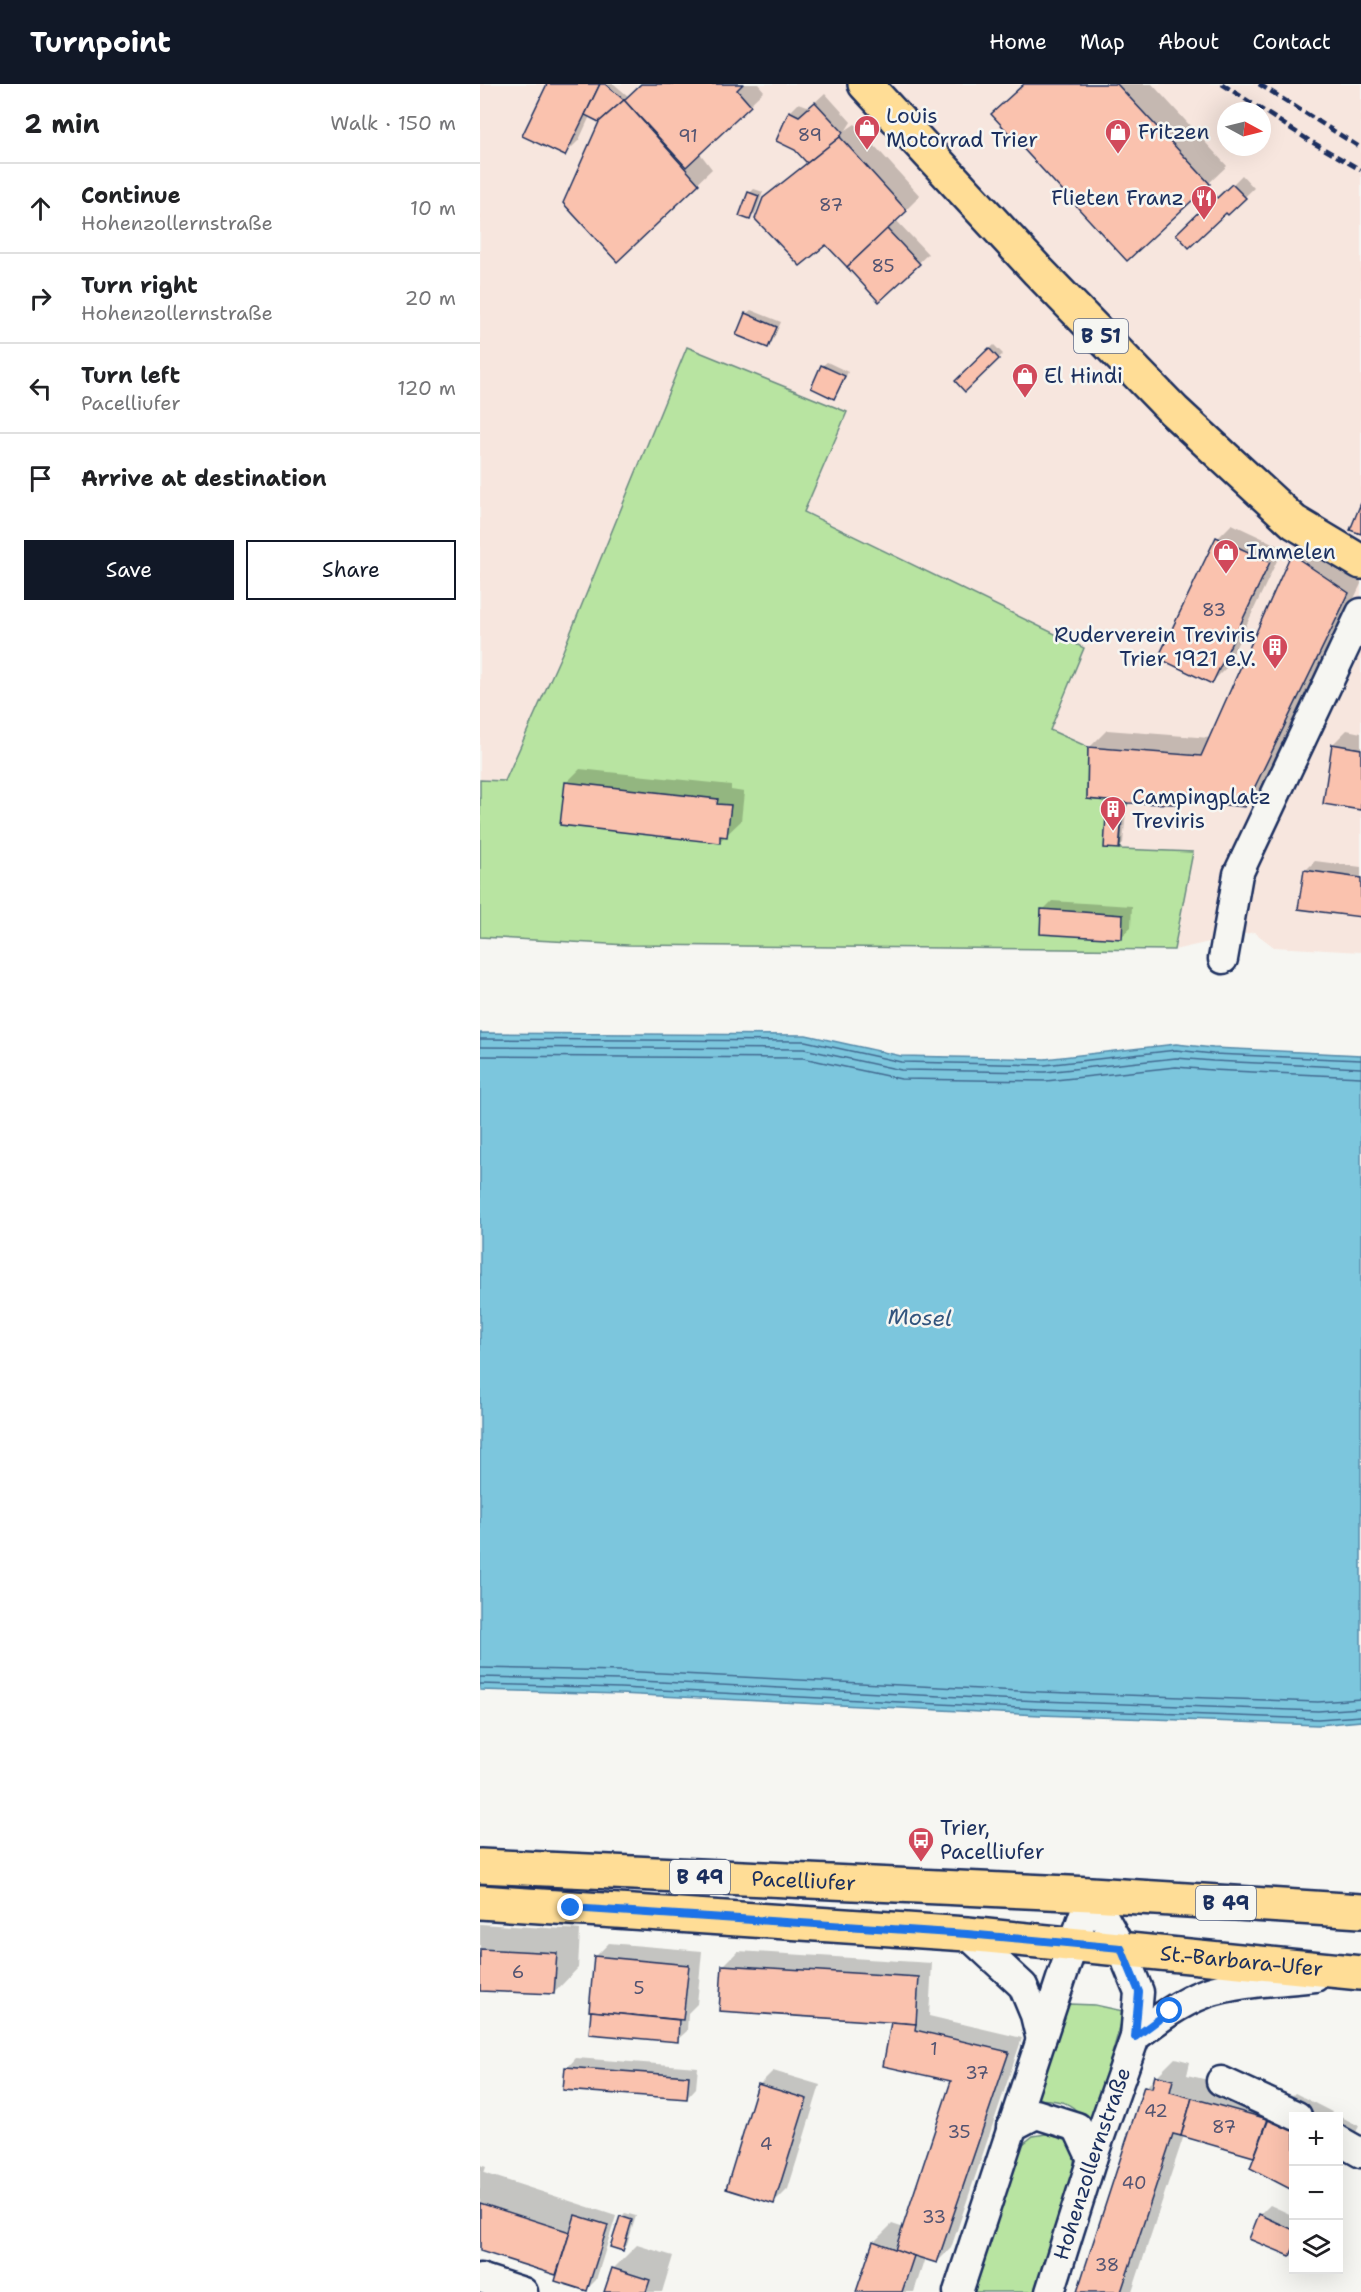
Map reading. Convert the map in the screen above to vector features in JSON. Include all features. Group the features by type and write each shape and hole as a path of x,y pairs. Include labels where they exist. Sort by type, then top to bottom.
{"main road":[{"name":"B 51","path":"865,84 1031,264 1174,411 1294,522 1361,562"},
{"name":"Pacelliufer","path":"480,1866 1091,1894"},
{"name":"B 49","path":"1091,1894 1361,1911"},
{"name":"Pacelliufer","path":"480,1902 967,1934 1121,1948"},
{"name":"St.-Barbara-Ufer","path":"1121,1948 1359,1972"}],"street":[{"path":"1223,959 1238,874 1361,613"},
{"path":"958,2292 1011,2127 1091,1894"},
{"name":"Hohenzollernstraße","path":"1050,2292 1092,2159 1135,2037 1139,1992 1121,1948 1091,1894"},
{"path":"967,1934 1023,1986 1035,2015 1041,2040"},
{"path":"1135,2037 1170,2011 1206,1993 1248,1984 1359,1972"},
{"path":"1221,2081 1289,2112"},
{"path":"1011,2127 1036,2114 1077,2127 1092,2159"},
{"path":"1343,2143 1361,2153"},
{"path":"480,2278 523,2292"}],"shaded area":[{"path":"480,84 1361,84 1361,952 1274,947 1254,932 1174,950 1193,852 1119,849 1122,816 1087,799 1088,747 1050,730 1084,648 804,511 688,347 563,651 505,781 480,780"}],"green space":[{"name":"Campingplatz Treviris","path":"687,347 847,412 804,512 1084,648 1050,730 1088,747 1087,799 1128,803 1122,816 1120,849 1193,852 1174,950 628,945 480,937 480,780 505,781 563,651"},
{"path":"1069,2004 1095,2005 1123,2011 1090,2128 1079,2112 1068,2104 1035,2099"},
{"path":"1046,2134 1067,2140 1074,2155 1074,2170 1034,2292 972,2292 1018,2148 1033,2136"}],"water":[{"name":"Mosel","path":"480,1033 806,1035 901,1056 1045,1059 1176,1044 1361,1055 1361,1721 1318,1725 1040,1715 620,1694 480,1690"}],"building":[{"path":"547,84 600,84 565,156 522,136"},
{"path":"600,84 605,84 624,100 599,122 585,115"},
{"path":"641,84 743,84 737,90 751,106 686,167 624,100"},
{"path":"1024,84 1117,84 1210,184 1127,261 991,114"},
{"path":"624,100 699,184 617,262 563,203 599,122"},
{"path":"815,102 843,132 840,137 807,163 795,150 776,141 789,111 799,116"},
{"path":"840,137 907,211 847,267 826,245 800,266 755,219 763,198"},
{"path":"1232,184 1246,198 1228,215 1226,213 1189,248 1176,234 1215,196 1217,198"},
{"path":"748,192 759,196 750,220 739,216"},
{"path":"887,229 920,264 879,302 847,267"},
{"path":"745,313 777,327 768,348 736,335"},
{"path":"989,348 999,359 965,392 955,381"},
{"path":"821,365 845,376 834,399 811,388"},
{"path":"1361,503 1361,534 1350,530"},
{"path":"1216,537 1270,562 1212,684 1158,658"},
{"name":"Ruderverein Treviris Trier 1921 e.V.","path":"1291,554 1349,593 1245,807 1179,800 1177,804 1087,799 1088,747 1201,756"},
{"path":"1332,744 1361,749 1361,810 1323,804"},
{"path":"565,782 718,799 717,804 731,805 727,837 720,836 720,843 560,825"},
{"name":"Campingplatz Treviris","path":"1106,815 1122,816 1119,849 1104,848"},
{"path":"1304,870 1361,878 1361,917 1298,909"},
{"path":"1041,909 1123,915 1122,939 1040,934"},
{"path":"480,1949 557,1953 554,1994 480,1991"},
{"path":"594,1956 689,1965 683,2020 589,2011"},
{"path":"722,1965 919,1977 916,2024 719,2011"},
{"path":"591,2011 679,2020 678,2042 589,2034"},
{"path":"891,2022 916,2024 915,2030 1009,2052 937,2263 895,2250 951,2081 883,2066"},
{"path":"565,2067 689,2076 687,2099 563,2090"},
{"path":"1155,2075 1173,2080 1170,2092 1192,2098 1181,2136 1173,2134 1121,2292 1077,2292 1144,2086 1152,2088"},
{"path":"758,2084 807,2099 774,2204 726,2189"},
{"path":"1192,2098 1268,2119 1254,2157 1181,2136"},
{"path":"1270,2116 1289,2126 1289,2188 1250,2168"},
{"path":"480,2203 570,2232 556,2275 480,2251"},
{"path":"1259,2214 1289,2228 1289,2256 1249,2239"},
{"path":"575,2215 608,2225 587,2291 555,2281"},
{"path":"620,2216 632,2220 623,2251 610,2247"},
{"path":"873,2241 914,2256 902,2292 856,2292"},
{"path":"612,2268 650,2280 646,2292 604,2292"}],"railway":[{"path":"1222,84 1310,141 1361,170"},
{"path":"1259,84 1361,148"}],"place":[{"name":"Louis Motorrad Trier","path":"867,151"},
{"name":"Fritzen","path":"1118,155"},
{"name":"Flieten Franz","path":"1204,221"},
{"name":"El Hindi","path":"1025,399"},
{"name":"Immelen","path":"1226,575"},
{"name":"Ruderverein Treviris Trier 1921 e.V.","path":"1275,670"},
{"name":"Campingplatz Treviris","path":"1113,832"},
{"name":"Trier, Pacelliufer","path":"921,1863"}],"route":[{"path":"571,1908 967,1934 1121,1948 1139,1992 1135,2037 1170,2011"}]}
